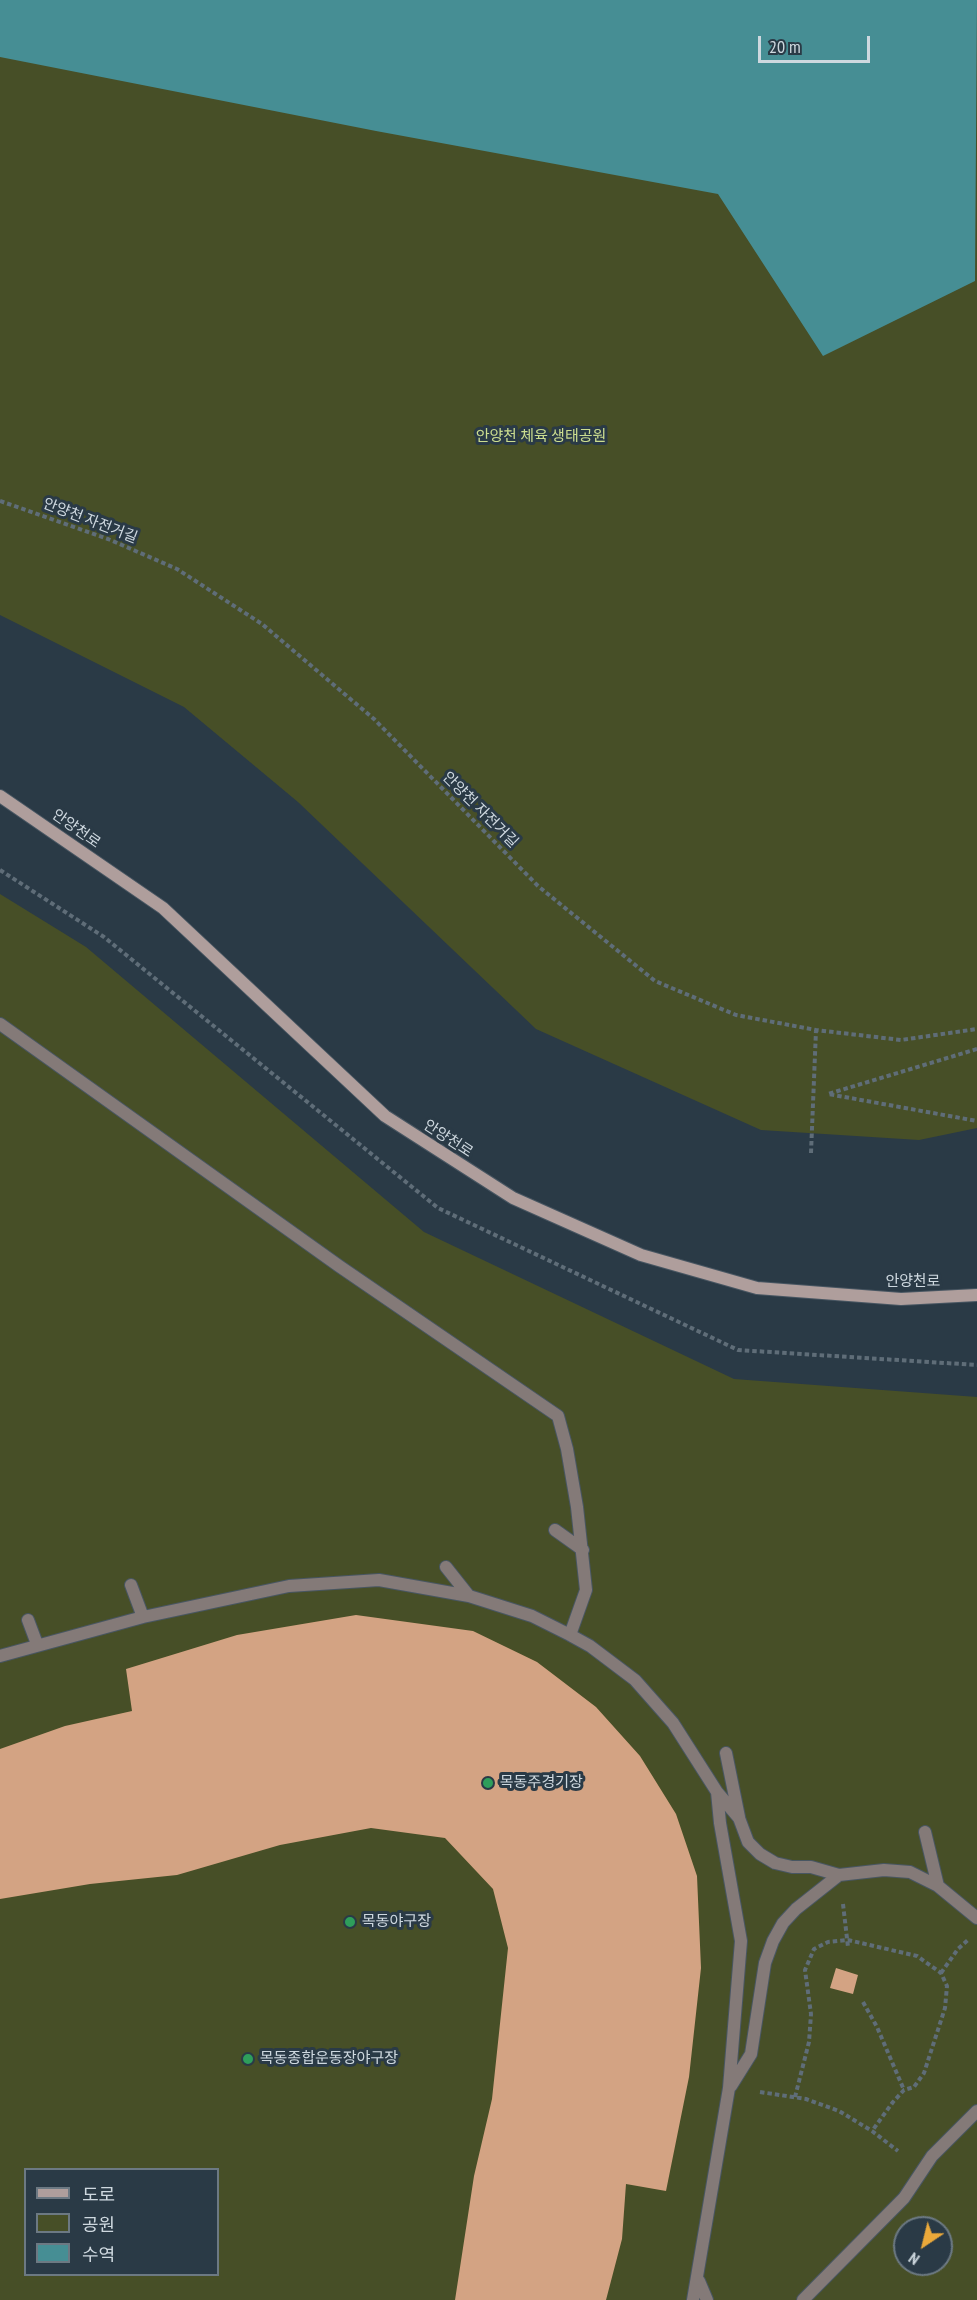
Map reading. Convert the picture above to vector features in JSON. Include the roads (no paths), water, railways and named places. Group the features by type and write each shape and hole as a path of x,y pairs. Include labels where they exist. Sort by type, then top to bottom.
{"main road":[{"name":"안양천로","path":"0,796 163,908 385,1116 513,1198 641,1255 757,1288 901,1299 977,1295"}],"lane":[{"path":"0,1024 330,1259 558,1416 567,1449 583,1550 586,1590 570,1635"},
{"path":"555,1530 583,1550"},
{"path":"446,1567 469,1596"},
{"path":"0,1656 37,1644 143,1617 289,1586 379,1580 469,1596 531,1616 570,1635 590,1646 635,1680 673,1723 717,1792 739,1818"},
{"path":"130,1585 143,1617"},
{"path":"28,1620 37,1644"},
{"path":"726,1753 739,1818 748,1842 760,1854 775,1863 792,1867 811,1867 839,1875 884,1870 910,1872 938,1886 977,1918"},
{"path":"693,2300 699,2281 729,2088 741,1941 720,1823 717,1792"},
{"path":"925,1832 938,1886"},
{"path":"729,2088 751,2054 765,1963 773,1941 783,1923 796,1909 839,1875"},
{"path":"803,2300 904,2198 932,2156 976,2110"},
{"path":"699,2281 707,2300"}],"water":[{"path":"0,0 977,0 975,281 823,356 718,194 376,131 0,57"}],"place":[{"name":"목동주경기장","path":"488,1783"},
{"name":"목동야구장","path":"350,1922"},
{"name":"목동종합운동장야구장","path":"248,2059"}],"park label":[{"name":"안양천 체육 생태공원","path":"541,437"}]}
